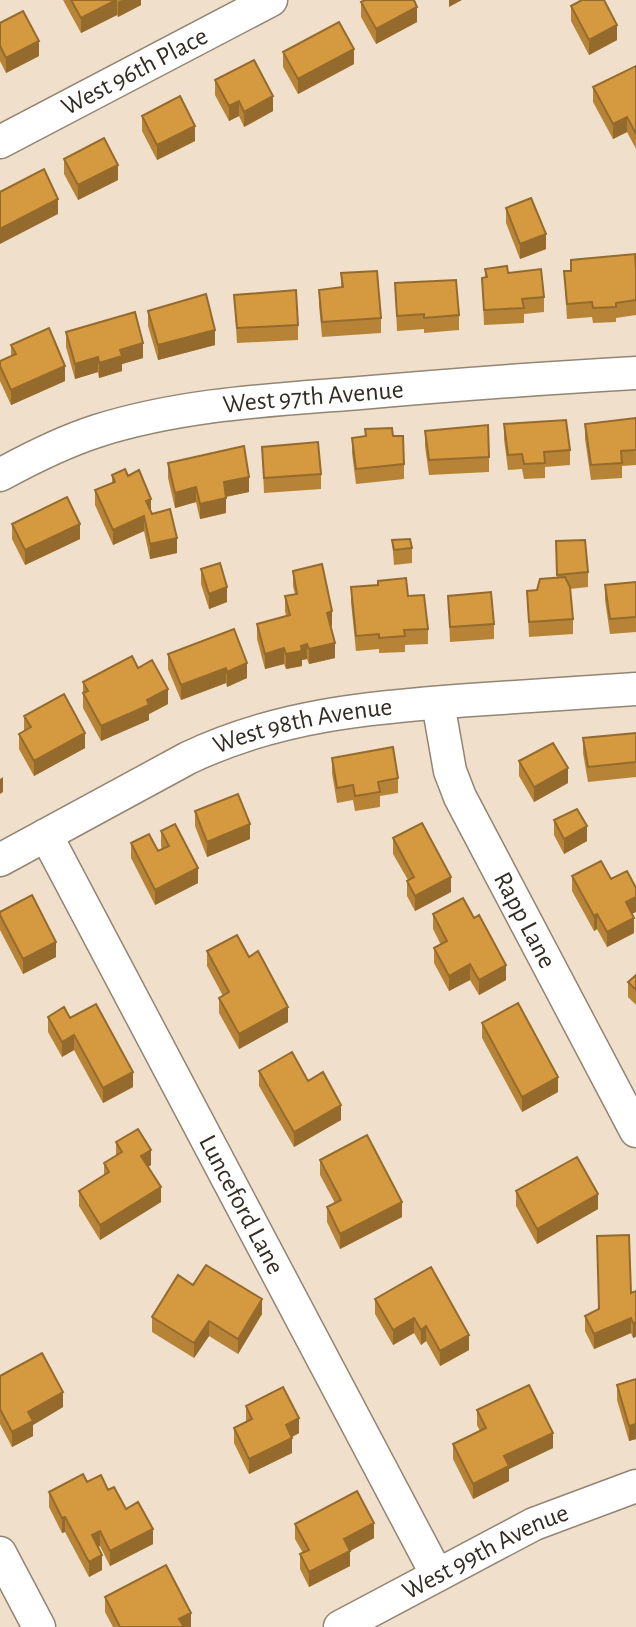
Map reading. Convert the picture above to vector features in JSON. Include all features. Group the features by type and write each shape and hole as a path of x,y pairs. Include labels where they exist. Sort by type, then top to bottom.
{"street":[{"name":"West 96th Place","path":"0,142 271,0"},
{"name":"West 97th Avenue","path":"0,475 46,450 97,431 164,414 228,404 636,373"},
{"name":"West 98th Avenue","path":"0,860 188,758 258,730 334,713 636,689"},
{"name":"Rapp Lane","path":"438,703 450,771 460,797 636,1131"},
{"name":"Lunceford Lane","path":"46,835 437,1575"},
{"name":"West 99th Avenue","path":"340,1627 534,1524 636,1486"},
{"path":"0,1553 39,1627"}],"building":[{"path":"71,0 116,0 81,18"},
{"path":"414,0 417,7 376,29 361,2"},
{"path":"582,0 604,0 617,25 589,40 571,6"},
{"path":"23,11 39,41 6,58 0,46 0,23"},
{"path":"339,22 354,49 298,79 283,52"},
{"path":"254,60 273,96 244,112 239,101 229,106 215,80"},
{"path":"636,66 636,134 627,117 613,124 593,87"},
{"path":"180,96 195,126 157,145 142,116"},
{"path":"104,138 118,165 78,185 64,159"},
{"path":"44,169 58,199 0,229 0,192"},
{"path":"531,198 546,234 520,244 506,208"},
{"path":"635,254 636,300 616,303 616,307 593,308 592,302 567,304 564,271 571,271 571,260"},
{"path":"507,266 508,273 541,269 544,297 522,299 524,308 484,310 482,278 487,277 485,269"},
{"path":"377,271 381,318 322,322 319,290 343,287 341,273"},
{"path":"456,280 459,315 424,318 424,314 397,316 395,283"},
{"path":"296,290 298,325 237,328 234,295"},
{"path":"206,294 215,330 158,345 148,311"},
{"path":"135,312 143,343 120,350 122,356 99,363 98,357 75,364 66,332"},
{"path":"49,328 65,366 11,390 0,361 16,354 11,345"},
{"path":"636,418 636,450 621,451 622,463 591,465 585,424"},
{"path":"566,420 570,450 544,452 545,463 524,464 522,454 508,455 504,424"},
{"path":"488,425 489,457 429,460 425,431"},
{"path":"392,428 393,436 403,436 404,464 356,469 352,438 366,436 365,429"},
{"path":"318,442 321,474 264,478 262,447"},
{"path":"244,446 249,477 224,482 226,498 200,504 196,487 175,493 168,463"},
{"path":"125,469 128,476 139,470 151,499 146,501 152,514 170,509 177,538 150,544 144,516 113,530 95,490 115,482 112,475"},
{"path":"67,497 80,524 25,550 12,524"},
{"path":"410,539 412,548 394,550 392,540"},
{"path":"585,540 588,572 557,575 556,541"},
{"path":"220,563 227,587 209,594 201,569"},
{"path":"322,564 332,611 327,613 335,643 309,649 307,644 301,646 302,651 286,654 284,648 265,654 257,624 290,615 285,596 297,594 293,571"},
{"path":"565,577 570,587 573,619 529,622 527,591 537,590 540,579"},
{"path":"406,578 408,596 424,595 428,629 404,630 405,636 356,636 351,587 378,585 378,581"},
{"path":"636,582 636,617 610,619 605,585"},
{"path":"491,592 494,624 450,627 448,596"},
{"path":"234,629 247,663 227,672 226,668 181,685 168,654"},
{"path":"132,656 138,668 152,660 168,689 147,700 149,705 101,726 83,693 88,691 83,682"},
{"path":"64,694 85,733 34,761 19,734 31,727 24,716"},
{"path":"636,733 636,762 588,767 583,738"},
{"path":"553,743 568,768 534,787 519,761"},
{"path":"393,747 398,778 378,782 380,792 355,796 353,785 337,788 332,758"},
{"path":"238,794 250,824 207,842 195,811"},
{"path":"577,809 587,826 564,839 554,820"},
{"path":"422,823 451,877 415,896 407,881 414,877 393,838"},
{"path":"175,824 198,868 155,890 131,843 149,834 158,851 169,846 161,831"},
{"path":"601,861 611,879 627,871 636,888 636,897 626,902 634,918 607,932 597,914 594,916 572,876"},
{"path":"32,895 56,942 23,959 0,912"},
{"path":"463,898 474,918 479,915 506,965 479,980 470,964 449,976 434,948 447,941 433,914"},
{"path":"237,935 249,957 258,951 288,1007 239,1034 219,998 229,992 207,951"},
{"path":"636,975 636,990 628,982"},
{"path":"518,1003 558,1077 522,1097 482,1023"},
{"path":"96,1004 133,1072 103,1088 74,1035 62,1042 48,1017 64,1007 70,1018"},
{"path":"292,1052 308,1081 323,1072 341,1105 294,1132 259,1071"},
{"path":"138,1129 151,1150 141,1156 161,1187 100,1225 79,1191 109,1172 104,1163 122,1152 116,1142"},
{"path":"367,1135 402,1202 340,1234 327,1207 341,1200 320,1160"},
{"path":"577,1157 598,1194 537,1229 516,1191"},
{"path":"629,1235 631,1293 636,1291 636,1322 633,1323 631,1318 594,1334 585,1316 599,1309 597,1236"},
{"path":"206,1265 262,1299 238,1339 209,1321 194,1343 152,1317 178,1275 193,1285"},
{"path":"431,1267 469,1335 440,1351 426,1326 421,1330 414,1318 393,1330 375,1299"},
{"path":"42,1353 63,1392 28,1412 33,1421 12,1432 0,1409 0,1376"},
{"path":"636,1379 636,1424 629,1426 617,1385"},
{"path":"529,1385 553,1433 504,1456 509,1466 473,1484 453,1444 486,1428 477,1410"},
{"path":"283,1387 299,1418 286,1425 292,1438 249,1459 234,1428 252,1419 246,1406"},
{"path":"83,1474 87,1482 101,1475 108,1490 114,1487 126,1509 138,1502 153,1529 110,1551 100,1531 92,1535 102,1555 89,1562 49,1492"},
{"path":"357,1491 374,1523 344,1539 350,1551 309,1572 300,1554 309,1550 295,1524"},
{"path":"166,1565 191,1613 179,1619 184,1627 120,1627 105,1597"}]}
